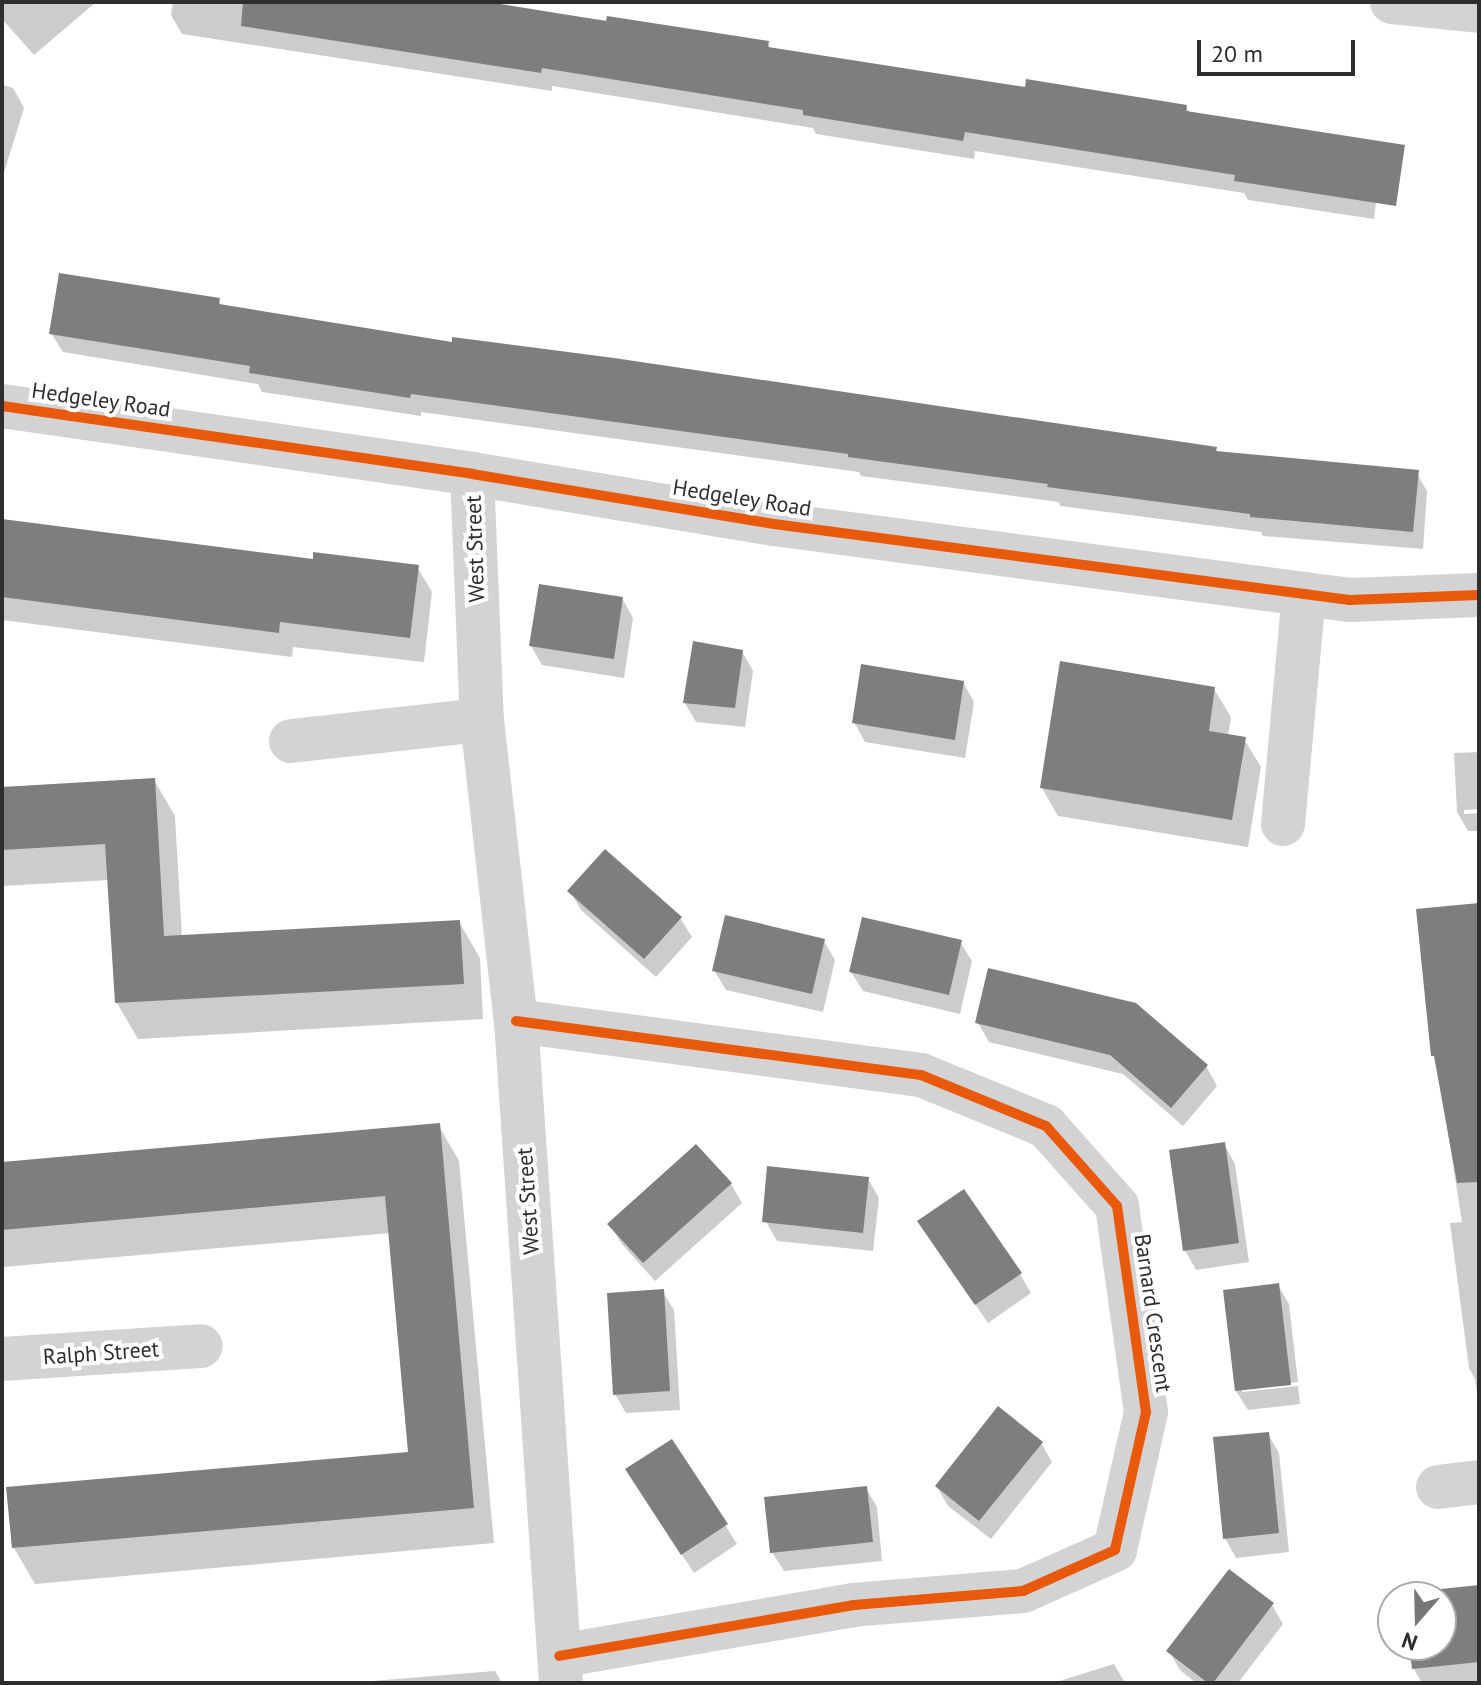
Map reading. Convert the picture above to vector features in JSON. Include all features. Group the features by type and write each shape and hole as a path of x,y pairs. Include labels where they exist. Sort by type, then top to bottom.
{"street":[{"path":"1392,2 1479,11"},
{"name":"Hedgeley Road","path":"2,406 472,474 774,524 1350,600 1479,595"},
{"name":"West Street","path":"472,474 482,720 516,1021 560,1669"},
{"path":"1283,824 1304,594"},
{"path":"291,741 482,720"},
{"name":"Barnard Crescent","path":"516,1021 921,1075 1046,1126 1117,1206 1146,1412 1115,1550 1023,1591 854,1605 560,1669"},
{"name":"Ralph Street","path":"2,1359 201,1346"}],"building":[{"path":"243,2 488,2 606,21 607,16 769,41 768,47 1025,87 1026,79 1187,105 1186,111 1405,145 1396,206 1234,181 1235,175 965,132 963,141 803,115 803,110 542,68 541,73 241,26"},
{"path":"59,273 220,298 219,304 452,342 452,337 614,358 1217,447 1216,451 1419,470 1413,532 1250,517 1250,514 848,457 848,454 411,394 410,398 249,373 250,366 49,334"},
{"path":"2,519 313,559 313,552 419,565 410,638 280,622 279,633 2,597"},
{"path":"539,584 623,597 614,659 529,646"},
{"path":"693,641 743,650 735,708 683,703"},
{"path":"1060,661 1215,687 1209,731 1246,737 1232,820 1040,788"},
{"path":"861,664 964,681 955,740 852,723"},
{"path":"155,778 164,936 460,920 464,984 115,1003 105,844 2,850 2,787"},
{"path":"605,849 682,917 644,959 567,891"},
{"path":"1479,903 1479,1182 1457,1183 1434,1056 1431,1056 1416,909"},
{"path":"725,915 825,939 812,994 712,971"},
{"path":"862,917 962,940 949,995 849,972"},
{"path":"988,968 1136,1003 1208,1065 1171,1108 1110,1055 975,1023"},
{"path":"440,1123 474,1508 12,1548 6,1487 408,1452 385,1196 2,1230 2,1162"},
{"path":"1225,1142 1239,1243 1183,1251 1169,1150"},
{"path":"696,1144 732,1183 643,1263 607,1224"},
{"path":"767,1166 869,1177 863,1233 762,1222"},
{"path":"964,1189 1022,1273 975,1305 917,1221"},
{"path":"1279,1283 1291,1385 1235,1391 1223,1290"},
{"path":"664,1289 670,1391 613,1395 607,1293"},
{"path":"998,1406 1043,1442 979,1521 935,1486"},
{"path":"1269,1432 1279,1533 1223,1539 1213,1437"},
{"path":"672,1439 728,1524 681,1555 625,1469"},
{"path":"867,1486 873,1542 770,1553 764,1497"},
{"path":"1229,1569 1274,1603 1213,1683 1208,1683 1166,1651"},
{"path":"1479,1585 1479,1662 1412,1669 1411,1661 1457,1661 1457,1587"}],"cycle path":[{"path":"2,406 472,474 774,524 1350,600 1479,595"},
{"path":"516,1021 921,1075 1046,1126 1117,1206 1146,1412 1115,1550 1023,1591 854,1605 559,1656"}]}
